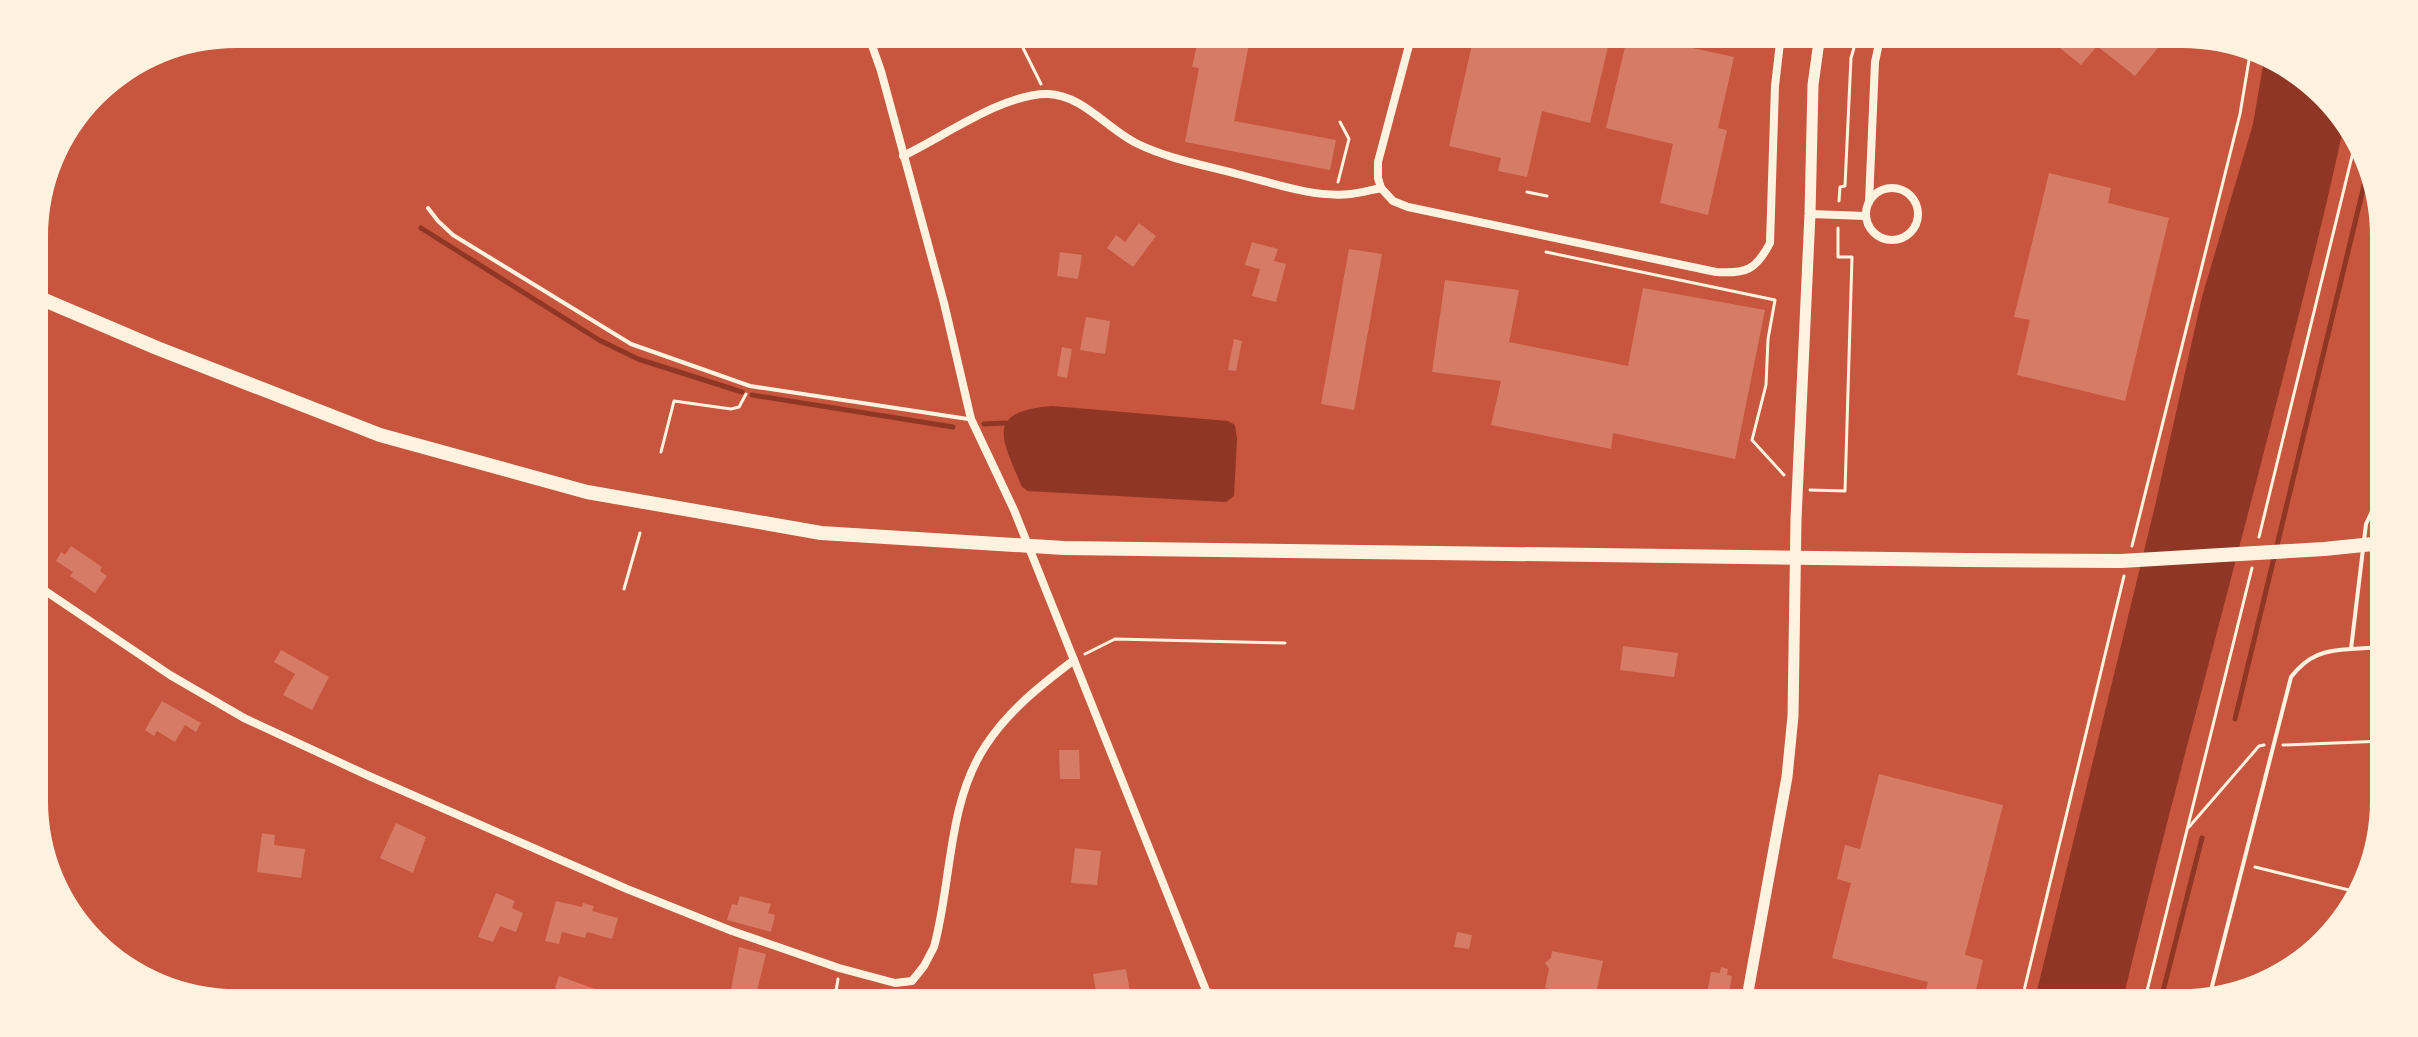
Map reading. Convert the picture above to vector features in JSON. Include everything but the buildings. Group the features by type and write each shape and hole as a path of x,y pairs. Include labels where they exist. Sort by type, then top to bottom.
{"highway":[{"path":"48,302 157,348 380,435 587,492 821,533 1064,548 1777,557 2123,567 2370,544"}],"street":[{"path":"873,48 944,303 971,419 1014,510 1205,989"},
{"path":"1408,48 1378,162 1381,188 1393,201 1408,207 1716,272 1738,274 1753,267 1770,243 1775,86 1779,48"},
{"path":"1748,989 1791,742 1797,489 1813,85 1818,48"},
{"path":"1869,202 1886,188 1901,189 1914,199 1917,223 1907,236 1890,240 1873,232 1866,216 1878,48"},
{"path":"903,156 1002,105 1047,94 1071,100 1135,143 1166,156 1306,191 1350,194 1381,188"},
{"path":"1810,214 1866,216"},
{"path":"48,593 170,675 257,725 627,889 732,931 839,968 895,983 912,981 934,947 959,813 984,747 1008,716 1074,660"}],"lane":[{"path":"428,208 453,235 631,344 750,386 971,419"},
{"path":"2351,649 2366,524 2370,516"},
{"path":"2212,986 2291,677 2300,665 2327,650 2370,648"}],"path":[{"path":"1023,48 1047,94"},
{"path":"1546,252 1775,300 1768,339 1766,385 1752,440 1797,489 1845,491 1852,257 1838,257 1837,215 1840,187 1845,186 1854,48"},
{"path":"2132,547 2240,114 2249,60"},
{"path":"1335,193 1349,139 1340,122"},
{"path":"2259,540 2352,156"},
{"path":"1527,192 1547,196"},
{"path":"661,452 674,401 731,409 739,407 750,386"},
{"path":"624,589 640,533"},
{"path":"2147,989 2255,555"},
{"path":"2024,989 2123,567"},
{"path":"1074,660 1115,639 1285,643"},
{"path":"2243,864 2348,890"},
{"path":"836,989 839,968"}],"shaded area":[{"path":"2263,66 2296,87 2331,122 2341,136 2323,219 2126,989 2037,989 2155,506 2202,297 2253,124"},
{"path":"1053,406 1228,421 1235,425 1237,439 1234,496 1226,502 1028,491 1022,487 1009,455 1004,431 1007,421 1016,414"}],"waterway":[{"path":"2235,719 2364,186"},
{"path":"421,228 599,340 638,359 742,392"},
{"path":"752,395 953,427"},
{"path":"984,424 1005,423"},
{"path":"2164,989 2202,838"}]}
